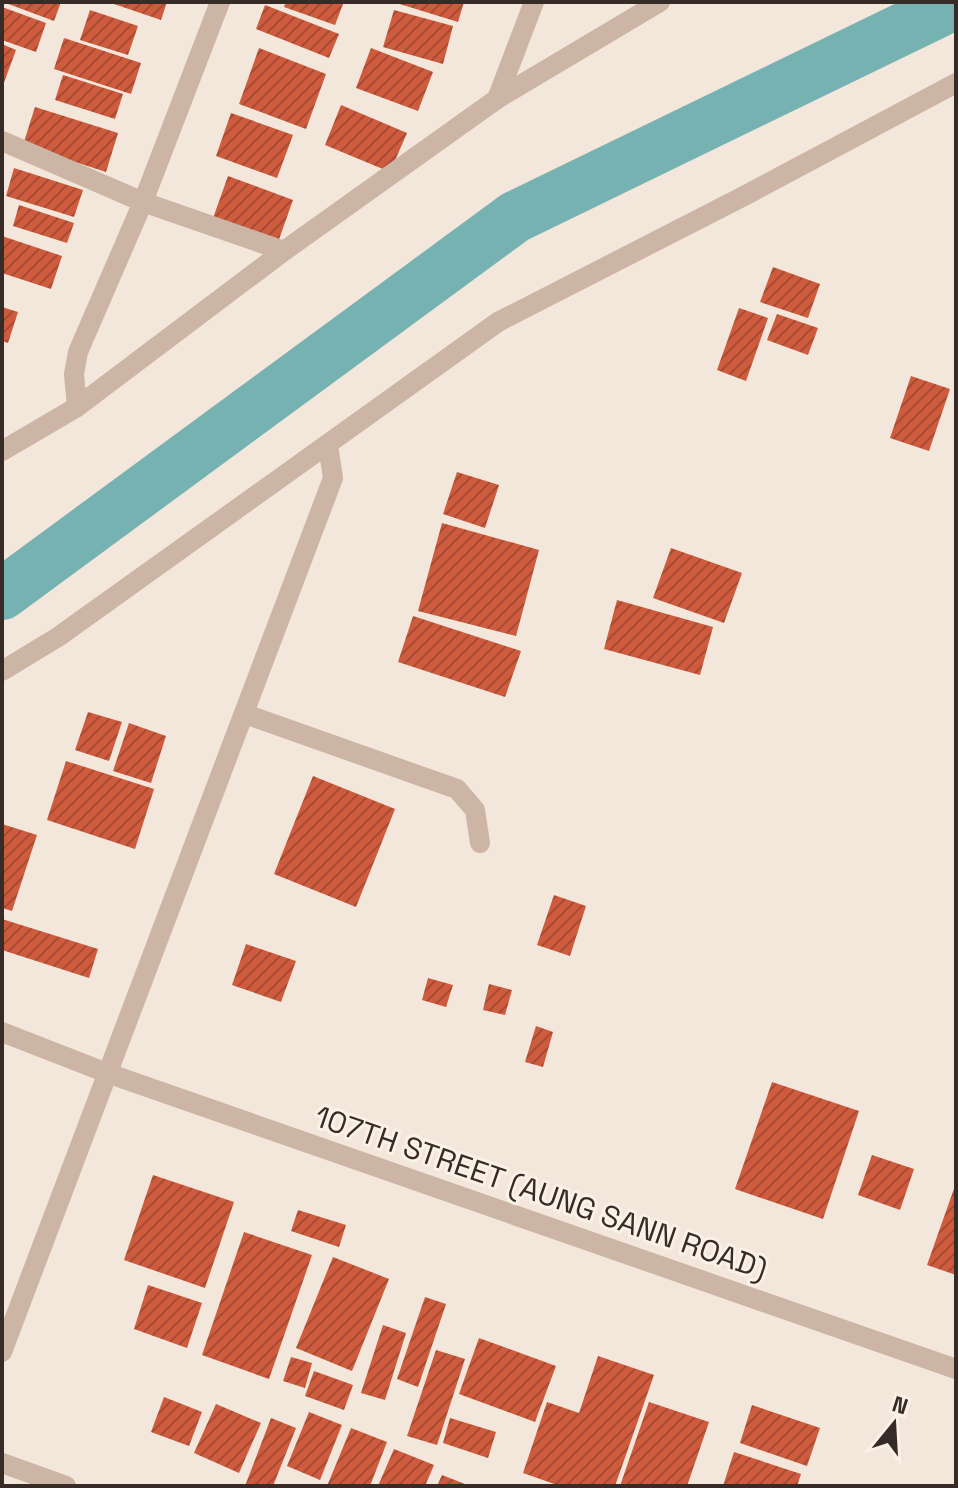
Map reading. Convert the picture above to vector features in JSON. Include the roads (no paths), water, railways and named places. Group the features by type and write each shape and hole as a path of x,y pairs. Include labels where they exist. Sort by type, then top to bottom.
{"street":[{"path":"77,407 74,374 78,352 143,202 220,2"},
{"path":"497,99 534,2"},
{"path":"2,451 77,407 284,251 497,99 660,2"},
{"path":"2,671 58,637 498,322 956,83"},
{"path":"2,141 143,202 284,251"},
{"path":"2,1352 333,478 328,445"},
{"path":"245,714 457,789 475,810 480,843"},
{"name":"107TH STREET (AUNG SANN ROAD)","path":"2,1032 107,1073 956,1369"},
{"path":"2,1463 66,1486"}],"waterway":[{"path":"2,594 515,217 956,3"}]}
